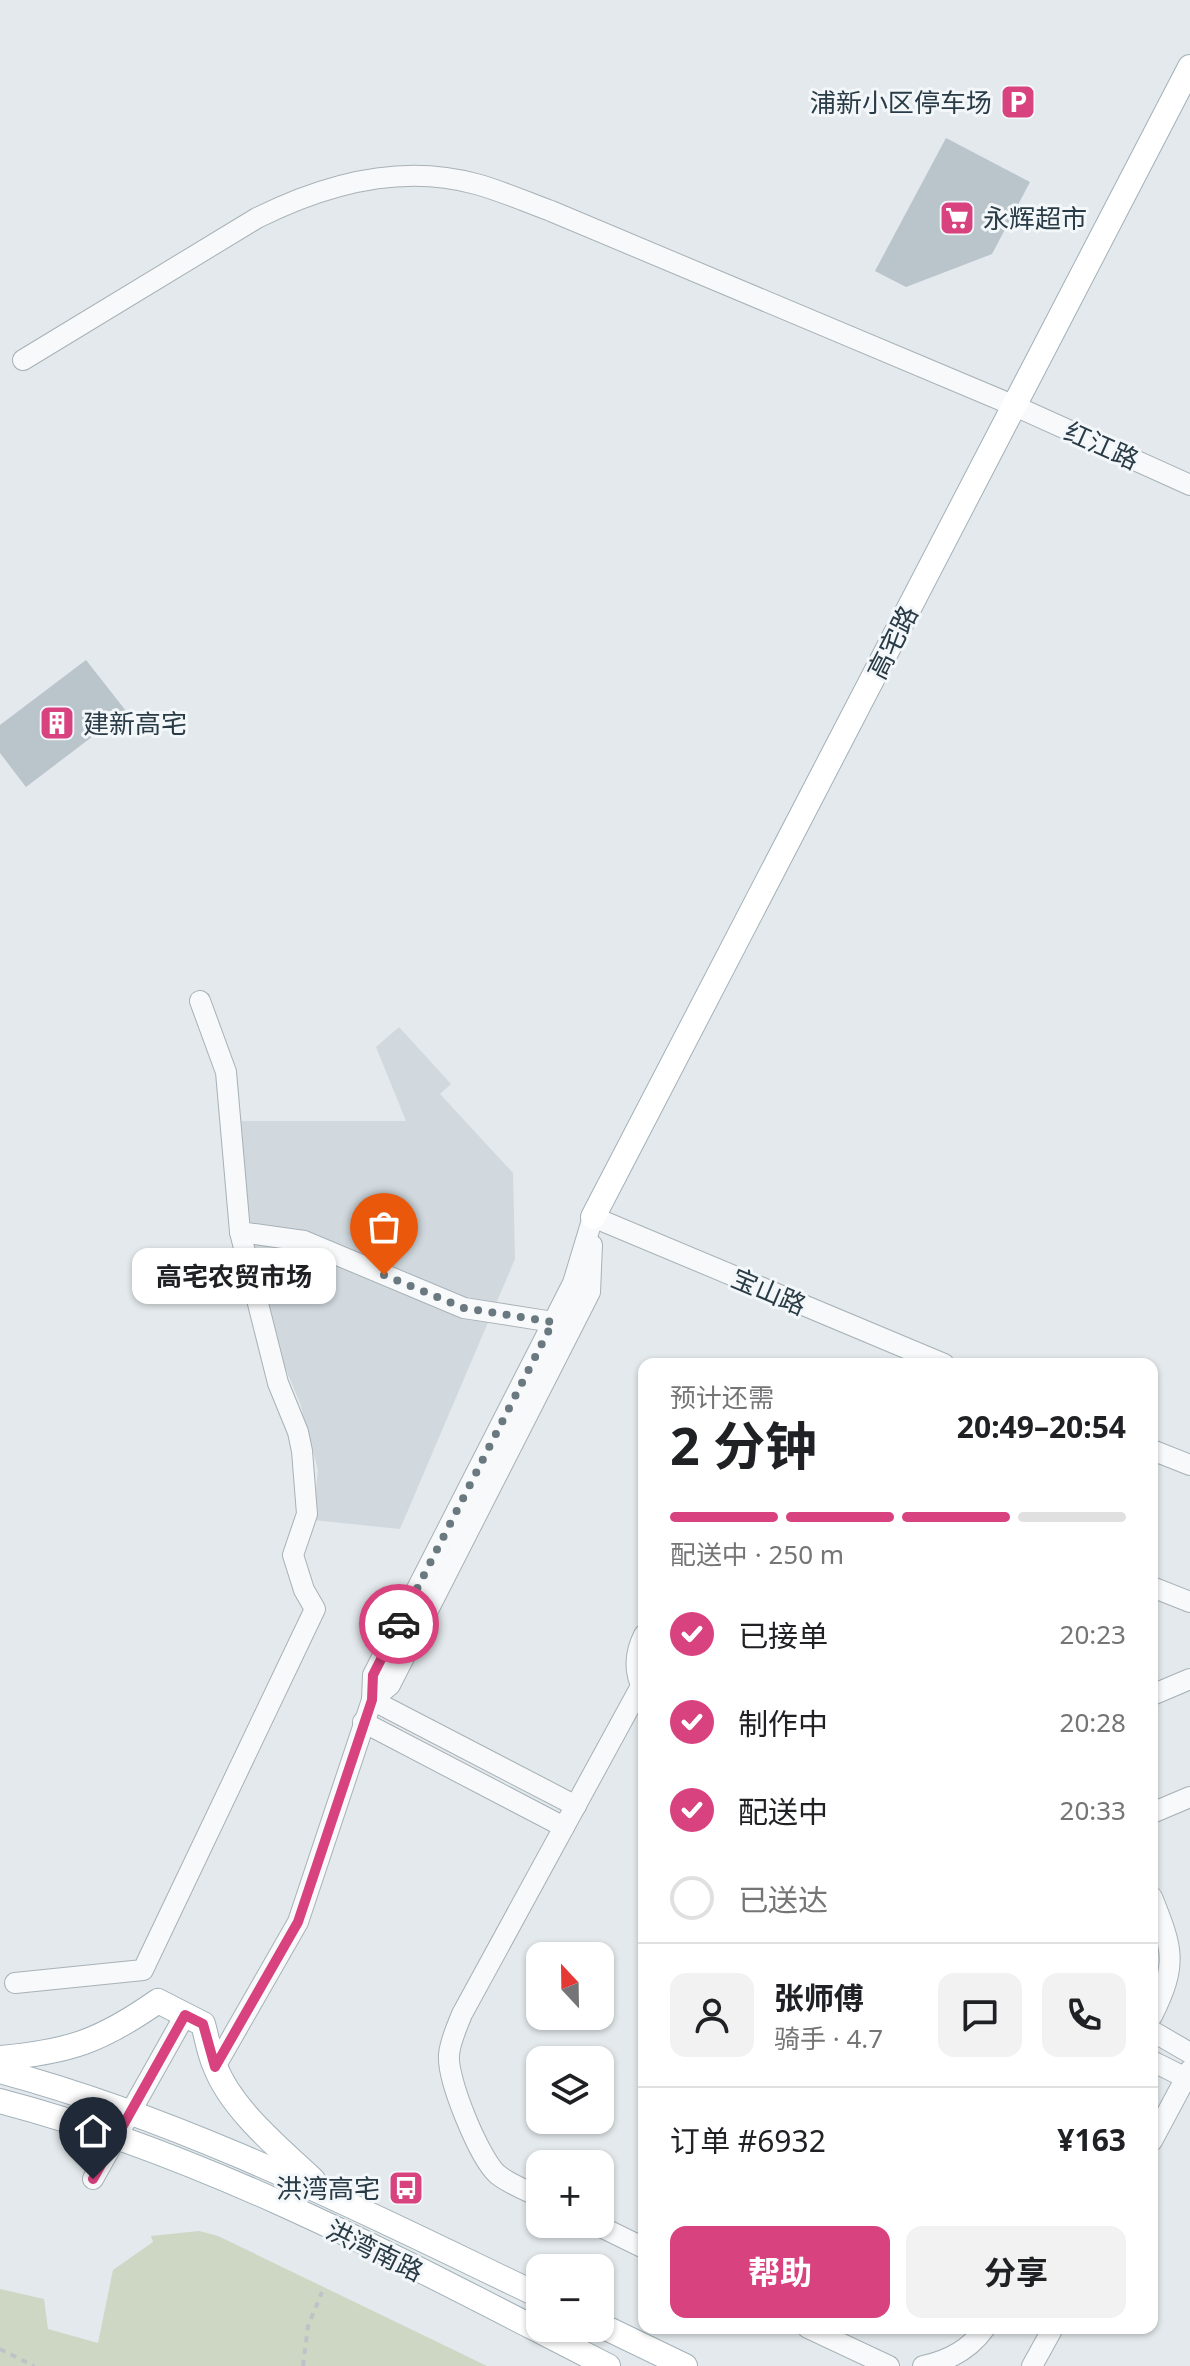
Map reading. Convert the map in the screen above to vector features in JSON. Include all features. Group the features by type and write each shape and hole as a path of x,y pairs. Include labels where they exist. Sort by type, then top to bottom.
{"main road":[{"name":"高宅路","path":"593,1217 1015,406 1184,95 1190,67"},
{"path":"0,2058 44,2054 87,2042 121,2027 158,2001 203,2024 215,2067 229,2092 272,2142 329,2195"},
{"name":"洪湾南路","path":"0,2071 77,2093 233,2152 526,2289"},
{"name":"洪湾南路","path":"0,2101 117,2137 256,2194 390,2256 608,2366"},
{"path":"614,2332 685,2366"}],"street":[{"name":"红江路","path":"23,360 278,208 346,183 372,177 458,179 494,189 1015,406 1190,485"},
{"path":"15,1983 143,1970 315,1609 304,1590 293,1555 307,1514 302,1451 298,1432 278,1383 240,1232 226,1072 200,1001"},
{"path":"215,2067 298,1922 372,1700 373,1675 573,1283 593,1217"},
{"path":"372,1700 390,1685 590,1292 593,1217"},
{"name":"宝山路","path":"593,1217 930,1358"},
{"path":"240,1232 304,1241 464,1308 553,1322"},
{"path":"1158,1452 1190,1465"},
{"path":"1158,1589 1190,1602"},
{"path":"1158,1692 1190,1679"},
{"path":"526,2190 501,2177 488,2163 454,2086 449,2070 449,2053 462,2014 638,1695"},
{"path":"372,1700 576,1806"},
{"path":"363,1722 564,1827"},
{"path":"1158,1810 1190,1797"},
{"path":"1158,1912 1165,1930 1171,1964 1158,2003"},
{"path":"93,2179 185,2015"},
{"path":"1158,2034 1190,2053"},
{"path":"1158,2063 1188,2074 1158,2130"},
{"path":"614,2233 638,2244"},
{"path":"821,2334 889,2366"},
{"path":"923,2366 963,2351 981,2334"},
{"path":"1032,2366 1050,2334"}],"path":[{"path":"303,2366 308,2326 322,2292"},
{"path":"0,2349 34,2366"}],"shaded area":[{"path":"399,1027 451,1084 440,1094 513,1173 515,1259 400,1529 313,1520 318,1470 300,1403 255,1283 233,1125 240,1121 406,1121 376,1047"}],"green space":[{"path":"199,2231 218,2236 487,2366 0,2366 0,2289 44,2299 48,2329 98,2343 113,2270 153,2242 151,2236"}],"building":[{"name":"永辉超市","path":"946,138 1030,182 992,254 906,287 875,271"},
{"name":"建新高宅","path":"86,660 126,711 26,787 0,753 0,725"}],"way so far":[{"path":"384,1275 464,1308 553,1322 399,1624"}],"place":[{"name":"浦新小区停车场","path":"1018,102"},
{"name":"永辉超市","path":"957,218"},
{"name":"建新高宅","path":"57,723"},
{"name":"高宅农贸市场","path":"384,1275"},
{"name":"洪湾高宅","path":"406,2188"}],"route":[{"path":"93,2179 185,2015 203,2024 215,2067 298,1922 372,1700 373,1675 399,1624"}]}
